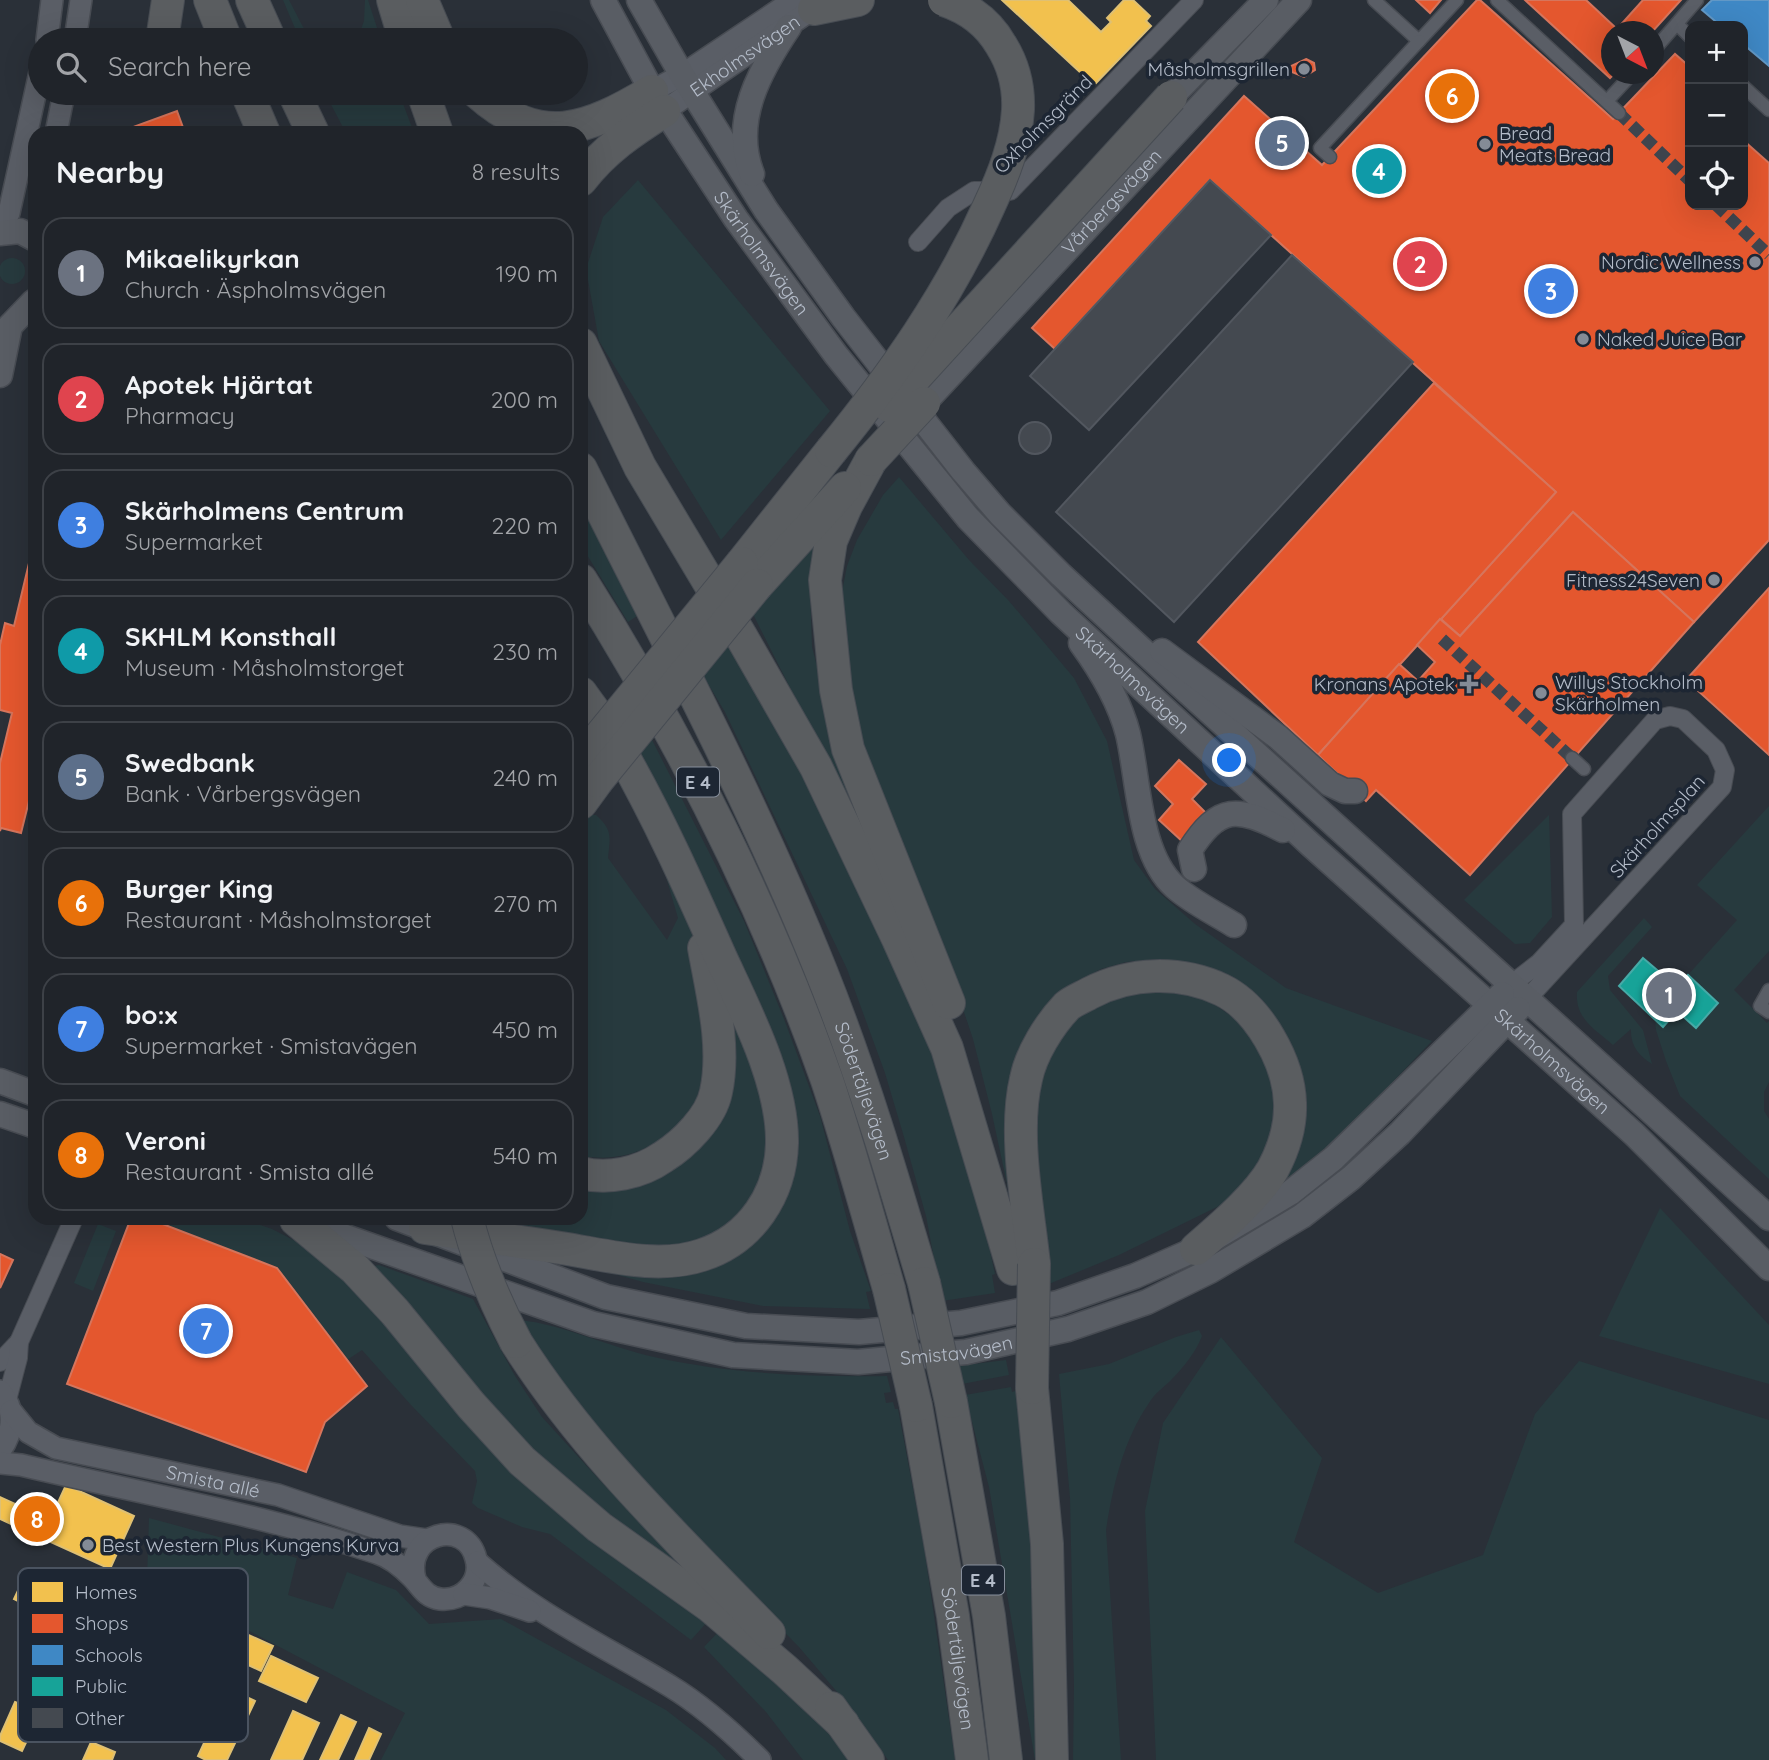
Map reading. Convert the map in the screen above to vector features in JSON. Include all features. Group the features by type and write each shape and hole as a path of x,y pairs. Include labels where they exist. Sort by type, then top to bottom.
{"highway":[{"path":"164,28 168,0"},
{"path":"210,0 221,28"},
{"path":"252,0 265,28"},
{"path":"393,0 401,28"},
{"path":"422,0 434,28"},
{"path":"806,9 858,0"},
{"path":"944,0 973,13 998,39 1006,53 1014,71 1017,90 1014,140 976,236 847,457 846,506 831,541 825,580 836,690 848,749 962,1039 995,1172 1023,1266"},
{"path":"588,771 847,457 1171,97"},
{"path":"565,126 589,123 658,101"},
{"path":"588,171 603,153 658,101"},
{"path":"252,105 260,126"},
{"path":"300,105 310,126"},
{"path":"427,105 435,126"},
{"path":"493,105 504,114 524,123 549,126"},
{"path":"588,359 640,467 816,767 947,1048 1023,1266"},
{"path":"847,457 923,403"},
{"name":"Södertäljevägen","path":"588,483 736,775 822,973 878,1128 924,1283 951,1402 989,1616 1006,1760"},
{"name":"Södertäljevägen","path":"588,591 620,642 704,792 748,885 825,1077 846,1138 890,1289 916,1406 953,1616 972,1760"},
{"path":"423,1225 626,1258 677,1261 702,1255 728,1244 747,1228 762,1211 779,1173 782,1142 778,1105 756,1034 669,842 616,743 588,703"},
{"path":"588,1175 623,1174 653,1164 679,1147 699,1124 716,1094 719,1059 715,1010 694,898"},
{"path":"1052,1760 1047,1544 1023,1266 1021,1130 1026,1079 1042,1040 1068,1005 1111,982 1150,975 1190,978 1224,990 1252,1013 1272,1042 1285,1074 1290,1104 1286,1139 1272,1171 1234,1216 1196,1249"},
{"path":"300,1225 355,1269 522,1461 599,1527 711,1607 843,1724"},
{"path":"469,1225 493,1297 516,1342 544,1386 578,1431 623,1482 797,1661 868,1760"}],"main road":[{"name":"Skärholmsvägen","path":"603,0 658,101 736,219 853,376 968,518 1061,614 1311,845 1646,1146 1769,1268"},
{"name":"Skärholmsvägen","path":"639,0 766,210 843,317 962,471 1000,514 1108,619 1769,1218"},
{"path":"1171,97 1266,0"},
{"name":"Vårbergsvägen","path":"923,403 1299,0"},
{"path":"766,210 750,168 745,147 745,124 759,76 806,9"},
{"path":"0,233 20,231 28,235"},
{"path":"0,306 20,307 28,304"},
{"path":"0,375 10,326 28,307"},
{"path":"1061,614 1088,652 1119,709 1128,733 1152,854 1174,886 1234,925"},
{"path":"1108,619 1168,655 1278,737 1330,784 1345,791 1355,791"},
{"path":"1194,869 1190,850 1204,828 1224,816 1240,813 1254,815 1311,845"},
{"name":"Smistavägen","path":"416,1225 606,1297 746,1326 859,1332 961,1323 1058,1303 1135,1276 1196,1249 1290,1193 1334,1158 1520,991"},
{"name":"Smistavägen","path":"310,1225 593,1324 733,1354 858,1362 966,1352 1068,1329 1147,1302 1210,1271 1303,1216 1351,1178 1399,1133 1499,1012"},
{"path":"0,1081 28,1091"},
{"path":"0,1114 28,1124"}],"street":[{"path":"48,28 52,0"},
{"path":"77,28 81,0"},
{"path":"1374,0 1419,41"},
{"path":"1330,157 1320,148 1457,0"},
{"path":"1497,0 1619,113"},
{"path":"1664,39 1697,0"},
{"name":"Oxholmsgränd","path":"918,242 948,208 974,191 1010,191 1184,3"},
{"name":"Ekholmsvägen","path":"658,101 806,9"},
{"path":"1677,24 1685,32"},
{"path":"1607,101 1623,84"},
{"path":"1748,91 1769,110"},
{"path":"28,126 33,105"},
{"path":"57,126 62,105"},
{"path":"0,226 9,213 28,127"},
{"name":"Skärholmsplan","path":"1670,716 1683,719 1716,750 1725,770 1722,787 1520,991 1539,963 1574,925 1572,814 1656,720 1670,716"},
{"path":"1572,758 1584,769"},
{"path":"1769,990 1760,1006 1769,1012"},
{"path":"0,1362 19,1342 71,1225"},
{"path":"0,1451 9,1438 12,1422 6,1400 18,1358 19,1342"},
{"name":"Smista allé","path":"6,1400 28,1432 56,1448 278,1495 400,1536 427,1540 439,1535 450,1535 461,1539 470,1546 477,1562 505,1585 549,1617 672,1687 733,1733 760,1760"},
{"name":"Smista allé","path":"0,1463 21,1465 279,1524 381,1554 415,1579 429,1596 452,1599 464,1594 491,1598 549,1617"},
{"path":"415,1579 413,1559 418,1548 427,1540"},
{"path":"464,1594 473,1584 477,1562"}],"green space":[{"path":"283,0 289,0 304,28 295,28"},
{"path":"365,0 368,0 377,28 361,28"},
{"path":"331,105 404,105 411,126 342,126"},
{"path":"638,180 830,411 721,540 599,341 588,280 588,263 603,217"},
{"path":"12,258 21,262 25,271 21,280 12,284 3,280 -1,271 3,262"},
{"path":"899,477 1074,678 1107,741 1134,860 1155,889 1195,924 1286,988 1432,1041 1333,1144 1284,1183 1282,1182 1299,1085 1192,965 1160,959 1126,962 1101,969 1068,986 1048,1005 1012,1207 973,1039 953,979 851,727 840,603 847,566 857,540 883,495"},
{"path":"588,520 637,616 628,622 588,556"},
{"path":"817,539 810,586 812,647 871,849 751,610"},
{"path":"728,638 755,674 899,956 970,1158 995,1274 992,1275 995,1293 942,1301 926,1216 904,1137 885,1073 847,969 725,712 701,672"},
{"path":"649,734 744,921 784,1019 820,1116 850,1231 871,1291 866,1292 870,1309 763,1306 643,1282 586,1266 728,1251 789,1127 634,754"},
{"path":"1769,806 1769,951 1734,990 1767,1023 1769,1021 1769,1082 1764,1092 1764,1111 1769,1119 1769,1179 1680,1096 1666,1061 1655,1020 1663,1026 1677,1011 1697,1028 1718,1003 1688,975 1737,920 1697,885"},
{"path":"588,815 596,815 605,825 610,839 608,858 667,940 678,918 660,856 674,882 687,915 699,966 706,1059 706,1073 700,1093 687,1114 670,1132 636,1152 600,1158 588,1157"},
{"path":"1549,815 1552,917 1530,943 1515,944 1464,900"},
{"path":"1644,918 1652,927 1608,976 1610,990 1643,1030 1652,1064 1636,1050 1631,1029 1613,1045 1588,1023 1577,1001 1577,992"},
{"path":"724,985 769,1101 769,1164 757,1192 741,1215 718,1234 696,1242 667,1247 482,1228 481,1225 588,1225 588,1180 706,1132"},
{"path":"1127,988 1188,991 1214,1004 1238,1021 1269,1068 1276,1093 1273,1139 1246,1187 1221,1205 1119,1255 1044,1286 1035,1122 1042,1075 1052,1049 1070,1021"},
{"path":"1660,1208 1769,1325 1769,1384 1599,1336"},
{"path":"98,1225 116,1231 93,1291 74,1283"},
{"path":"165,1225 260,1225 309,1248 347,1277 709,1620 691,1640 550,1534 522,1527 478,1508 472,1503 477,1481 475,1471 362,1350 347,1360 277,1268"},
{"path":"379,1265 473,1299 515,1376 542,1417 605,1486 695,1577 613,1518 521,1441 374,1266"},
{"path":"520,1320 554,1326 620,1348 683,1363 799,1375 887,1376 891,1392 884,1393 886,1403 893,1402 895,1409 898,1409 924,1547 955,1760 888,1760 849,1706 799,1647 595,1434"},
{"path":"1199,1330 1202,1336 1193,1354 1151,1400 1132,1433 1120,1464 1109,1513 1106,1530 1121,1760 1073,1760 1070,1498 1059,1374 1109,1364"},
{"path":"1221,1337 1322,1458 1294,1542 1378,1593 1483,1555 1535,1414 1579,1361 1769,1420 1769,1760 1156,1760 1145,1511 1163,1423"},
{"path":"1006,1360 1009,1375 962,1384 958,1366"},
{"path":"1011,1387 1012,1392 1019,1390 1027,1432 1046,1760 1035,1760 989,1487 965,1395"},
{"path":"149,1518 297,1558 288,1595 333,1609 347,1572 396,1590 429,1624 501,1619 666,1710 715,1748 726,1760 381,1760 405,1713 248,1630 248,1568 147,1568"},
{"path":"721,1629 805,1707 849,1760 803,1760 766,1712 704,1647"}],"building: Homes":[{"path":"1002,0 1068,0 1101,32 1111,22 1107,18 1124,0 1133,0 1150,16 1146,21 1151,26 1094,85"},
{"name":"Best Western Plus Kungens Kurva","path":"66,1485 134,1516 110,1568 108,1568 0,1519 0,1497 50,1520"},
{"path":"248,1635 273,1646 261,1671 248,1665"},
{"path":"271,1656 318,1678 306,1702 259,1681"},
{"path":"248,1698 255,1701 248,1716"},
{"path":"15,1702 18,1703 18,1742 26,1742 22,1751 0,1741"},
{"path":"293,1711 319,1723 302,1760 271,1760"},
{"path":"341,1715 356,1722 338,1760 320,1760"},
{"path":"369,1728 381,1734 369,1760 355,1760"},
{"path":"91,1742 115,1752 112,1760 83,1760"},
{"path":"204,1742 236,1742 227,1760 206,1760 198,1756"}],"building: Shops":[{"path":"1416,0 1441,0 1430,13"},
{"path":"1477,0 1613,119 1646,84 1664,84 1664,66 1675,54 1685,63 1685,210 1748,210 1748,144 1769,163 1769,540 1694,622 1573,512 1460,636 1441,619 1556,492 1210,180 1055,349 1032,328 1244,96 1322,165"},
{"path":"1525,0 1586,0 1608,21 1601,21 1601,70"},
{"path":"1643,0 1681,0 1662,21 1624,21"},
{"path":"1306,59 1314,63 1315,70 1304,77 1292,72 1291,66"},
{"path":"177,111 182,126 136,126"},
{"path":"1434,383 1556,492 1318,755 1198,642"},
{"path":"1573,512 1694,622 1470,875 1376,790 1366,801 1318,755 1399,664 1418,681 1435,662 1417,645 1440,619 1460,636"},
{"path":"28,567 28,805 21,833 1,828 0,831 0,763 12,713 0,710 0,645 5,623 14,626"},
{"path":"1769,588 1769,755 1686,680"},
{"path":"1179,760 1206,784 1192,799 1208,815 1183,842 1159,820 1173,804 1155,786"},
{"path":"128,1225 165,1225 277,1268 367,1386 325,1422 306,1472 67,1384"},
{"path":"0,1254 13,1260 0,1288"}],"building: Schools":[{"path":"1712,0 1769,0 1769,66 1748,48 1748,21 1715,21 1702,10"}],"building: Public":[{"path":"1643,958 1677,987 1688,975 1718,1003 1696,1028 1677,1011 1663,1027 1619,986"}],"building: Other":[{"path":"1210,180 1271,235 1089,430 1030,376"},
{"path":"1292,255 1413,362 1174,622 1056,512"},
{"path":"1035,422 1046,427 1051,438 1046,449 1035,454 1024,449 1019,438 1024,427"}],"tunnel":[{"path":"1619,113 1685,176"},
{"path":"1721,210 1769,255"},
{"path":"1442,639 1572,758"}],"place":[{"name":"Måsholmsgrillen","path":"1304,69"},
{"name":"Burger King","path":"1452,96"},
{"name":"Swedbank","path":"1282,143"},
{"name":"Bread Meats Bread","path":"1485,144"},
{"name":"SKHLM Konsthall","path":"1379,171"},
{"name":"Nordic Wellness","path":"1755,262"},
{"name":"Apotek Hjärtat","path":"1420,264"},
{"name":"Skärholmens Centrum","path":"1551,291"},
{"name":"Naked Juice Bar","path":"1583,339"},
{"name":"Fitness24Seven","path":"1714,580"},
{"name":"Kronans Apotek","path":"1469,684"},
{"name":"Willys Stockholm Skärholmen","path":"1541,693"},
{"name":"Mikaelikyrkan","path":"1669,995"},
{"name":"bo:x","path":"206,1331"},
{"name":"Veroni","path":"37,1519"},
{"name":"Best Western Plus Kungens Kurva","path":"88,1545"}]}
